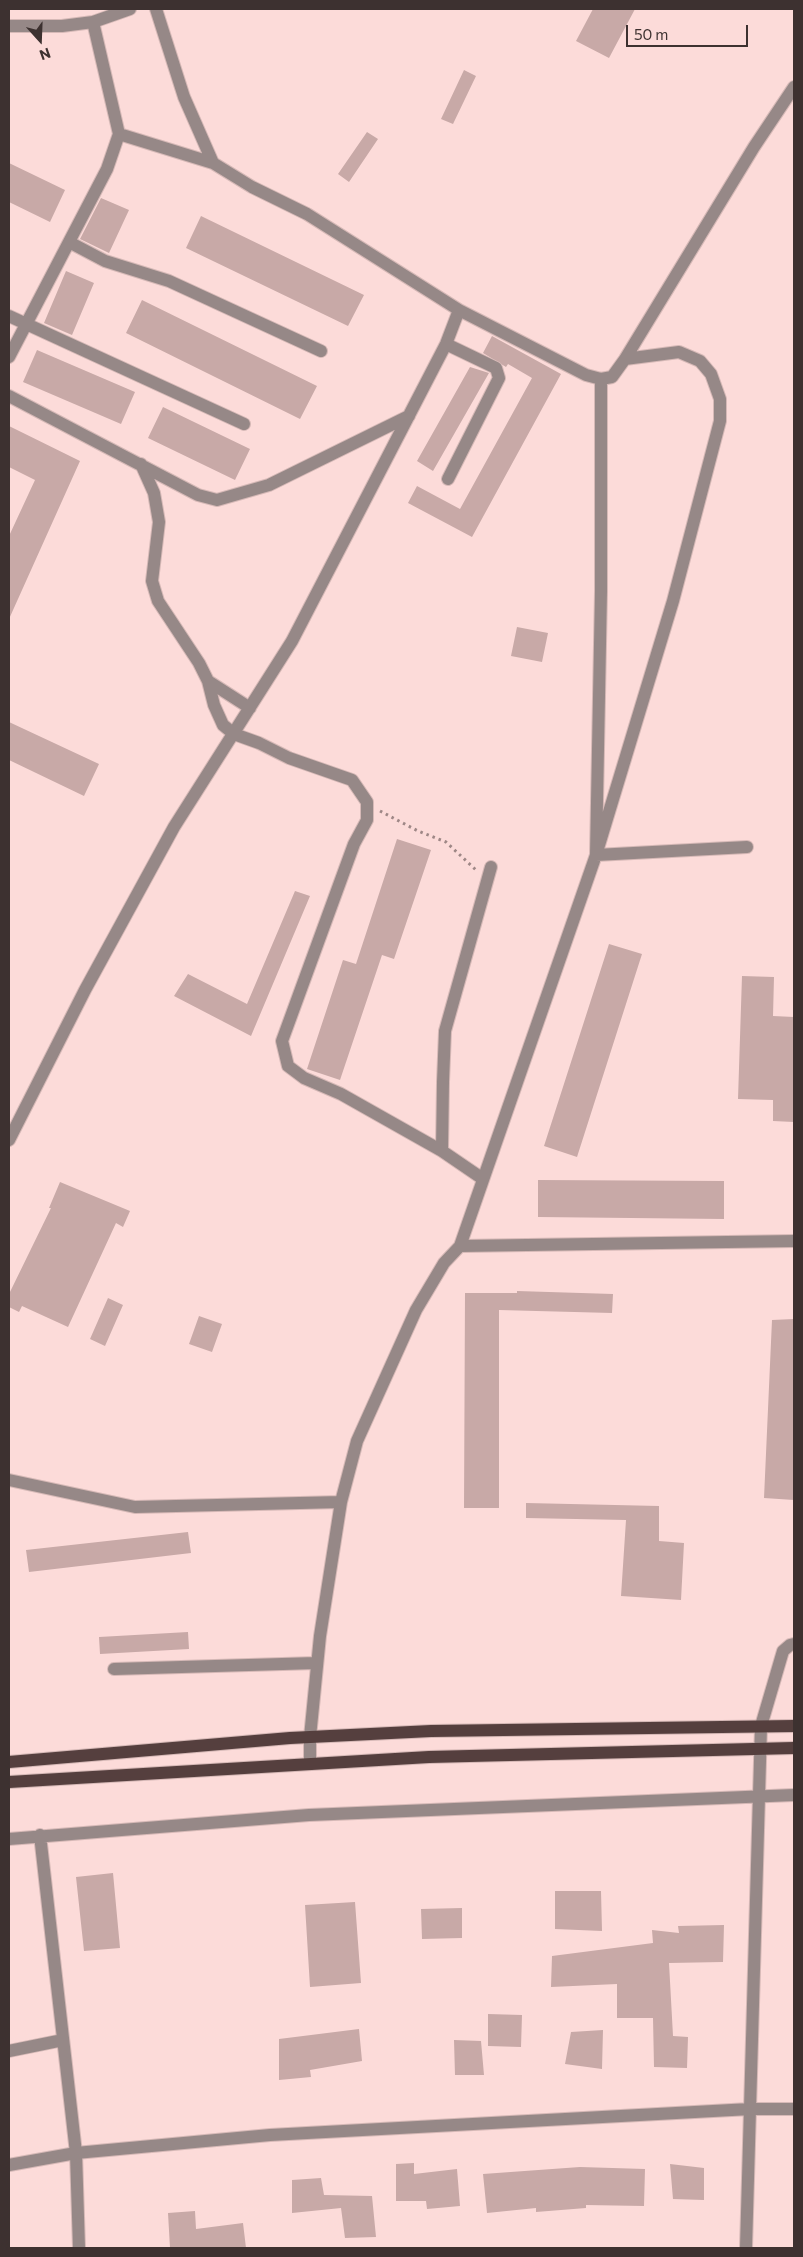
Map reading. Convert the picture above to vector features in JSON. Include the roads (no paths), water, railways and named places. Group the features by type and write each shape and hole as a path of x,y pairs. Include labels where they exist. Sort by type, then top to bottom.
{"main road":[{"path":"9,1762 310,1737 431,1731 794,1726"},
{"path":"9,1782 429,1757 794,1748"}],"street":[{"path":"9,26 62,26 93,22 130,9"},
{"path":"156,9 184,97 213,163"},
{"path":"9,356 107,169 119,134 93,22"},
{"path":"119,134 213,163 252,187 307,214 459,310 586,375 601,379 612,377 626,359 754,147 794,87"},
{"path":"69,242 106,261 169,281 321,351"},
{"path":"9,1140 85,990 174,828 292,641 446,344 459,310"},
{"path":"9,316 244,424"},
{"path":"446,344 496,368 499,378 448,479"},
{"path":"310,1764 310,1737 316,1663 341,1502 356,1441 416,1310 444,1263 460,1246 596,855 673,600 720,421 720,399 711,374 700,361 679,352 626,359"},
{"path":"596,855 601,591 601,379"},
{"path":"9,396 198,495 217,500 269,485 409,416"},
{"path":"141,464 154,492 159,522 152,581 158,601 195,657 208,682 218,717 234,734 259,743 289,758 352,780 367,802 367,820 354,844 282,1041 288,1066 304,1078 341,1094 442,1151 483,1179"},
{"path":"208,682 250,708"},
{"path":"596,855 747,847"},
{"path":"442,1151 445,1031 491,867"},
{"path":"460,1246 794,1241"},
{"path":"9,1480 135,1507 341,1502"},
{"path":"746,2248 761,1726 783,1651 794,1644"},
{"path":"114,1669 316,1663"},
{"path":"9,1839 308,1815 794,1795"},
{"path":"40,1836 76,2153 79,2248"},
{"path":"9,2051 63,2040"},
{"path":"9,2165 76,2153 270,2135 750,2109 794,2109"}]}
